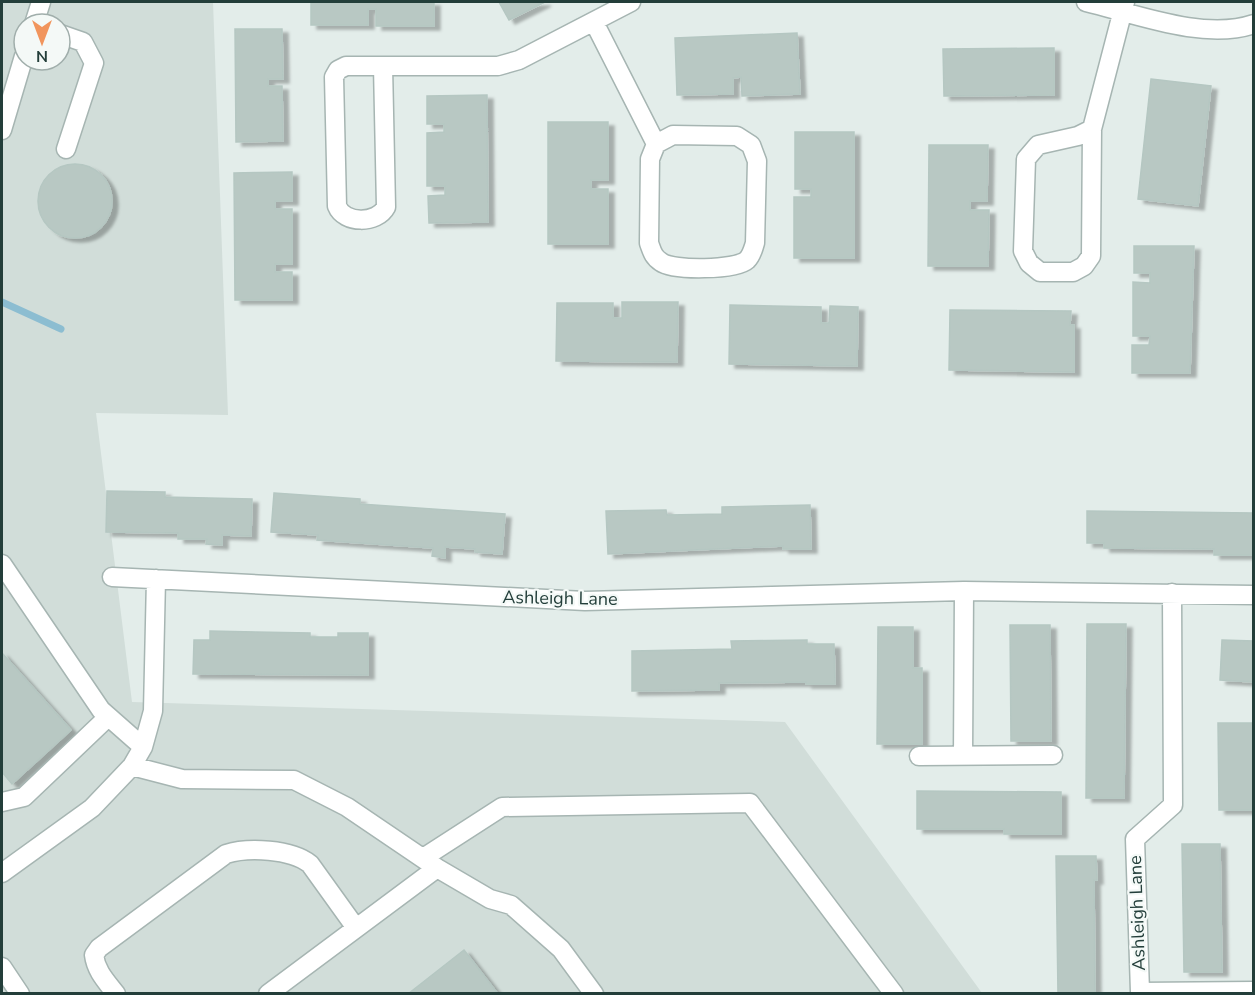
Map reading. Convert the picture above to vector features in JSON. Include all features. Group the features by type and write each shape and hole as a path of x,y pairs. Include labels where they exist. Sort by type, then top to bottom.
{"street":[{"path":"383,66 386,207 376,218 348,218 339,212 337,206 334,77 338,70 346,66 383,66 498,66 519,60 631,2"},
{"path":"1086,2 1124,6 1190,27 1214,30 1242,28 1254,24"},
{"path":"1092,129 1078,136 1038,145 1026,159 1023,251 1029,264 1040,272 1073,272 1084,266 1092,256 1092,129 1124,6"},
{"path":"594,22 656,144 650,159 649,243 653,255 663,264 674,267 731,267 746,261 755,243 757,161 751,145 737,136 673,135 656,144"},
{"path":"66,149 94,63 83,42 72,38"},
{"path":"2,130 19,72"},
{"path":"2,564 101,710 143,747"},
{"name":"Ashleigh Lane","path":"112,577 585,601 964,591 1254,595"},
{"path":"2,873 93,808 132,766 143,747 153,711 156,579"},
{"path":"963,756 964,591"},
{"name":"Ashleigh Lane","path":"1172,593 1173,805 1135,839 1140,992 1254,991"},
{"path":"2,802 24,796 108,717"},
{"path":"919,756 1053,755"},
{"path":"132,766 182,779 294,780 347,807 430,863 490,899 511,905 561,949 594,993"},
{"path":"268,993 356,928 430,863 502,807 750,803 894,993"},
{"path":"116,993 95,964 94,955 99,948 226,854 238,850 251,849 301,857 310,864 356,928"},
{"path":"2,967 16,992"}],"shaded area":[{"path":"2,2 213,2 228,415 96,413 132,702 785,722 982,993 2,994"}],"building":[{"path":"311,2 434,2 434,26 376,26 376,9 368,9 368,25 311,25"},
{"path":"499,2 545,2 509,20"},
{"path":"235,29 282,29 283,79 268,79 268,86 282,86 283,141 236,142"},
{"path":"797,33 800,94 742,96 741,77 733,78 733,94 677,95 675,38"},
{"path":"1054,48 1054,95 944,96 943,49"},
{"path":"1151,79 1211,86 1198,206 1138,199"},
{"path":"487,95 488,222 429,223 428,196 445,195 445,186 427,186 427,133 444,132 444,124 427,124 427,96"},
{"path":"548,122 608,122 608,180 591,180 591,189 608,189 608,244 548,244"},
{"path":"795,132 854,132 854,258 794,258 794,197 811,197 811,189 795,189"},
{"path":"929,145 988,145 987,201 970,201 970,210 989,210 988,266 928,266"},
{"path":"75,164 89,167 101,175 109,187 112,201 109,215 101,227 89,235 75,238 61,235 49,227 41,215 38,201 41,187 49,175 61,167"},
{"path":"292,172 292,201 275,201 275,209 292,209 292,264 275,264 275,272 292,272 292,300 235,300 234,173"},
{"path":"1134,246 1194,246 1190,373 1132,373 1132,345 1149,345 1150,336 1133,336 1133,282 1150,283 1150,273 1134,273"},
{"path":"622,302 678,302 677,362 556,361 557,303 613,303 613,318 622,318"},
{"path":"730,305 821,307 821,323 829,323 830,306 858,307 857,366 729,364"},
{"path":"950,310 1071,311 1070,325 1074,325 1074,372 949,370"},
{"path":"107,491 165,492 165,497 252,499 251,536 222,535 222,545 206,544 207,539 178,539 178,533 106,532"},
{"path":"274,493 360,499 360,504 505,514 502,554 445,547 445,558 432,556 433,548 317,540 318,535 271,532"},
{"path":"810,505 811,549 783,549 783,546 608,554 606,511 666,510 667,515 722,514 722,507"},
{"path":"1087,511 1254,513 1254,555 1214,555 1214,549 1104,548 1104,543 1087,543"},
{"path":"1087,624 1126,624 1124,798 1086,798"},
{"path":"1010,625 1050,625 1051,741 1011,741"},
{"path":"878,627 913,627 913,668 922,668 922,744 877,744"},
{"path":"210,631 310,633 310,637 338,637 338,633 368,633 368,675 193,674 194,640 210,640"},
{"path":"807,640 807,644 834,644 835,684 719,683 719,690 632,691 632,651 732,649 731,641"},
{"path":"1222,640 1254,641 1254,682 1220,680"},
{"path":"2,653 71,730 12,784 2,772"},
{"path":"1218,723 1254,723 1254,810 1219,810"},
{"path":"917,791 1061,792 1061,834 1004,834 1004,829 917,829"},
{"path":"1182,844 1220,844 1222,972 1184,972"},
{"path":"1056,856 1096,856 1097,880 1094,880 1095,994 1058,994"},
{"path":"464,950 498,994 408,994"}],"waterway":[{"path":"2,302 61,329"}]}
